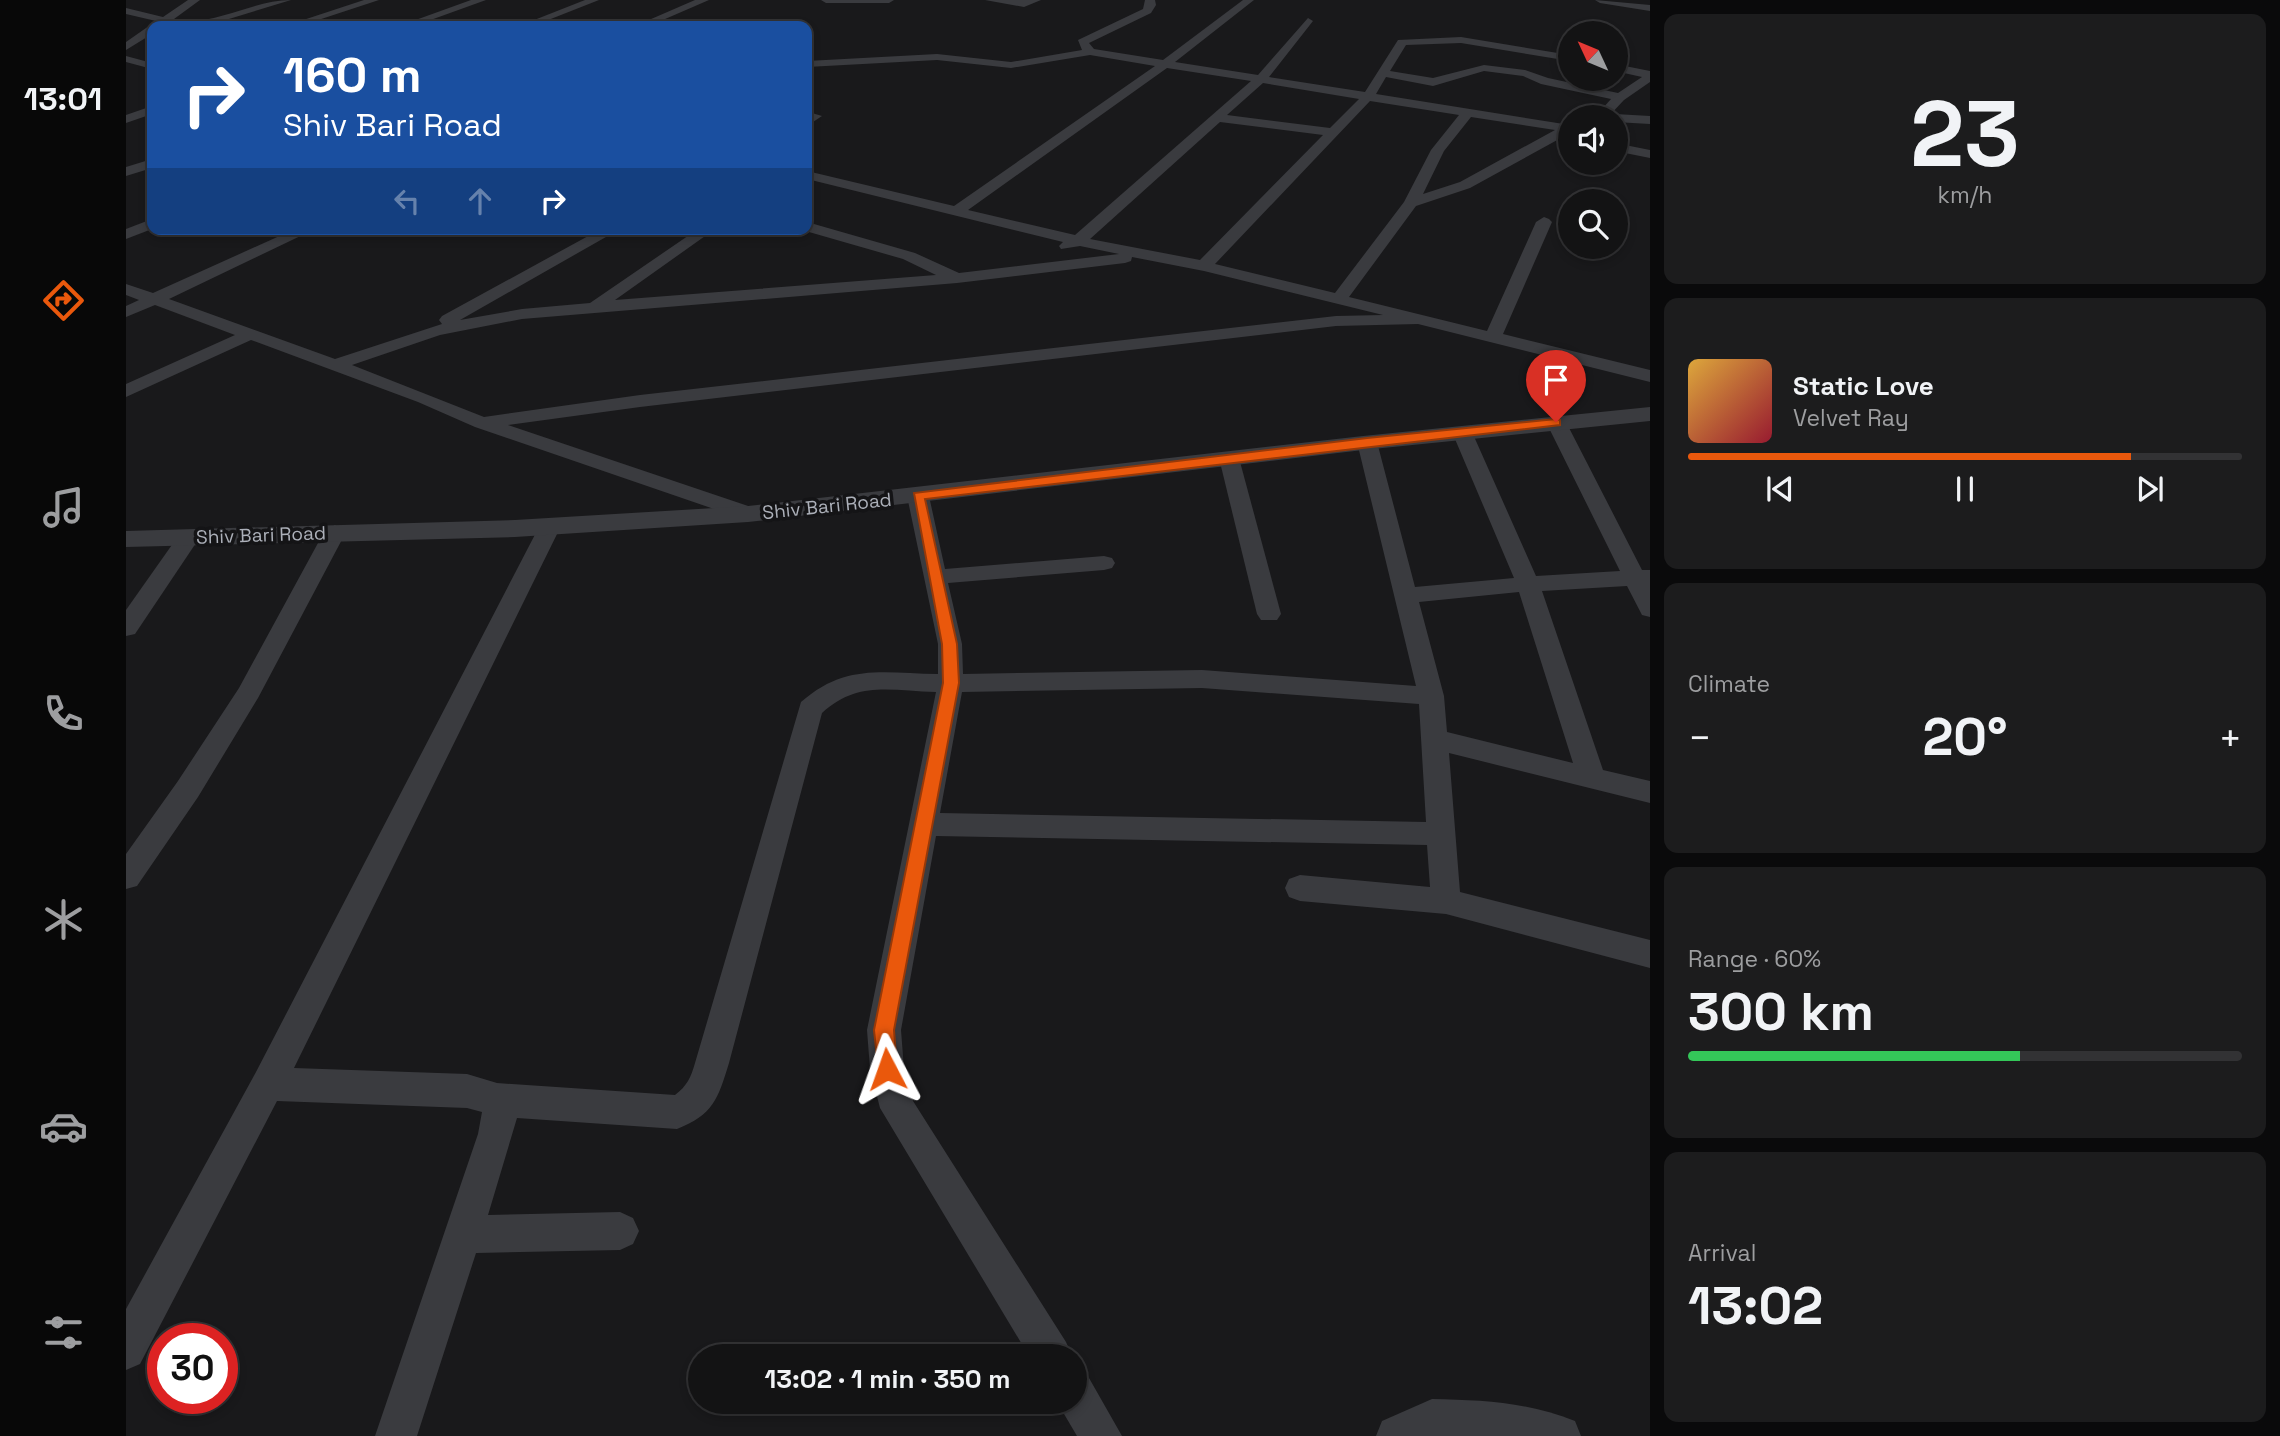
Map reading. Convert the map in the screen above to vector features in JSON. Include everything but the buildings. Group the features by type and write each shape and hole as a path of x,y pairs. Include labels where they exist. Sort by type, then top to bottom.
{"street":[{"path":"164,21 195,0"},
{"path":"211,21 286,0"},
{"path":"306,21 374,0"},
{"path":"419,21 481,0"},
{"path":"537,21 594,0"},
{"path":"652,21 704,0"},
{"path":"826,0 890,0"},
{"path":"990,0 1024,4 1036,0"},
{"path":"1090,52 1082,42 1147,11 1151,5 1150,0"},
{"path":"957,211 1168,62 1249,0"},
{"path":"1600,0 1636,3 1650,8"},
{"path":"126,11 174,21"},
{"path":"1008,273 1078,241 1262,78 1308,21"},
{"path":"126,47 147,32"},
{"path":"1204,266 1369,95 1402,42 1409,40 1497,44 1558,56"},
{"path":"812,64 937,57 1011,65 1090,52 1369,95 1558,131"},
{"path":"126,59 147,65"},
{"path":"1382,73 1426,82 1484,68 1525,73 1545,81 1620,97"},
{"path":"1628,70 1650,76"},
{"path":"1612,105 1650,76"},
{"path":"126,119 147,112"},
{"path":"1338,300 1411,203 1438,150 1467,113"},
{"path":"1217,118 1335,133"},
{"path":"1628,119 1650,120"},
{"path":"1411,203 1465,185 1558,137"},
{"path":"1628,150 1650,154"},
{"path":"126,172 147,165"},
{"path":"812,175 1078,241 1204,266 1414,320 1650,376"},
{"path":"1492,339 1544,222"},
{"path":"126,234 147,226"},
{"path":"812,228 909,256 957,278"},
{"path":"126,312 296,235"},
{"path":"436,330 458,313 602,235"},
{"path":"595,307 699,235"},
{"path":"332,366 436,330 522,314 957,278 1150,255"},
{"path":"126,289 425,398 482,423 749,514"},
{"path":"482,423 640,401 1336,321 1414,320"},
{"path":"126,391 248,335"},
{"name":"Shiv Bari Road","path":"126,539 335,532 389,535 549,528 749,514 1367,442 1650,414"},
{"path":"1556,422 1643,577 1650,609"},
{"path":"1462,432 1528,584 1592,779"},
{"path":"1367,442 1431,696 1446,901"},
{"path":"1229,458 1269,614"},
{"path":"918,496 950,644 951,683 884,1030 887,1069 898,1108 1045,1344"},
{"path":"126,1350 268,1084 549,528"},
{"path":"126,877 188,789 249,692 335,532"},
{"path":"126,628 189,537"},
{"path":"936,577 1104,563"},
{"path":"1406,596 1528,584 1643,577"},
{"path":"268,1084 467,1091 497,1100 677,1112 692,1105 702,1092 712,1063 810,709 830,691 858,681 951,683 1202,679 1431,696"},
{"path":"1434,739 1650,792"},
{"path":"923,824 1440,834"},
{"path":"1300,888 1446,901 1650,954"},
{"path":"396,1436 496,1134 500,1116 497,1100"},
{"path":"464,1234 620,1231"},
{"path":"1087,1414 1101,1436"},
{"path":"1397,1436 1432,1420 1446,1420 1499,1421 1559,1436"}],"route":[{"path":"887,1069 884,1030 951,683 950,644 918,496 1556,422"}]}
